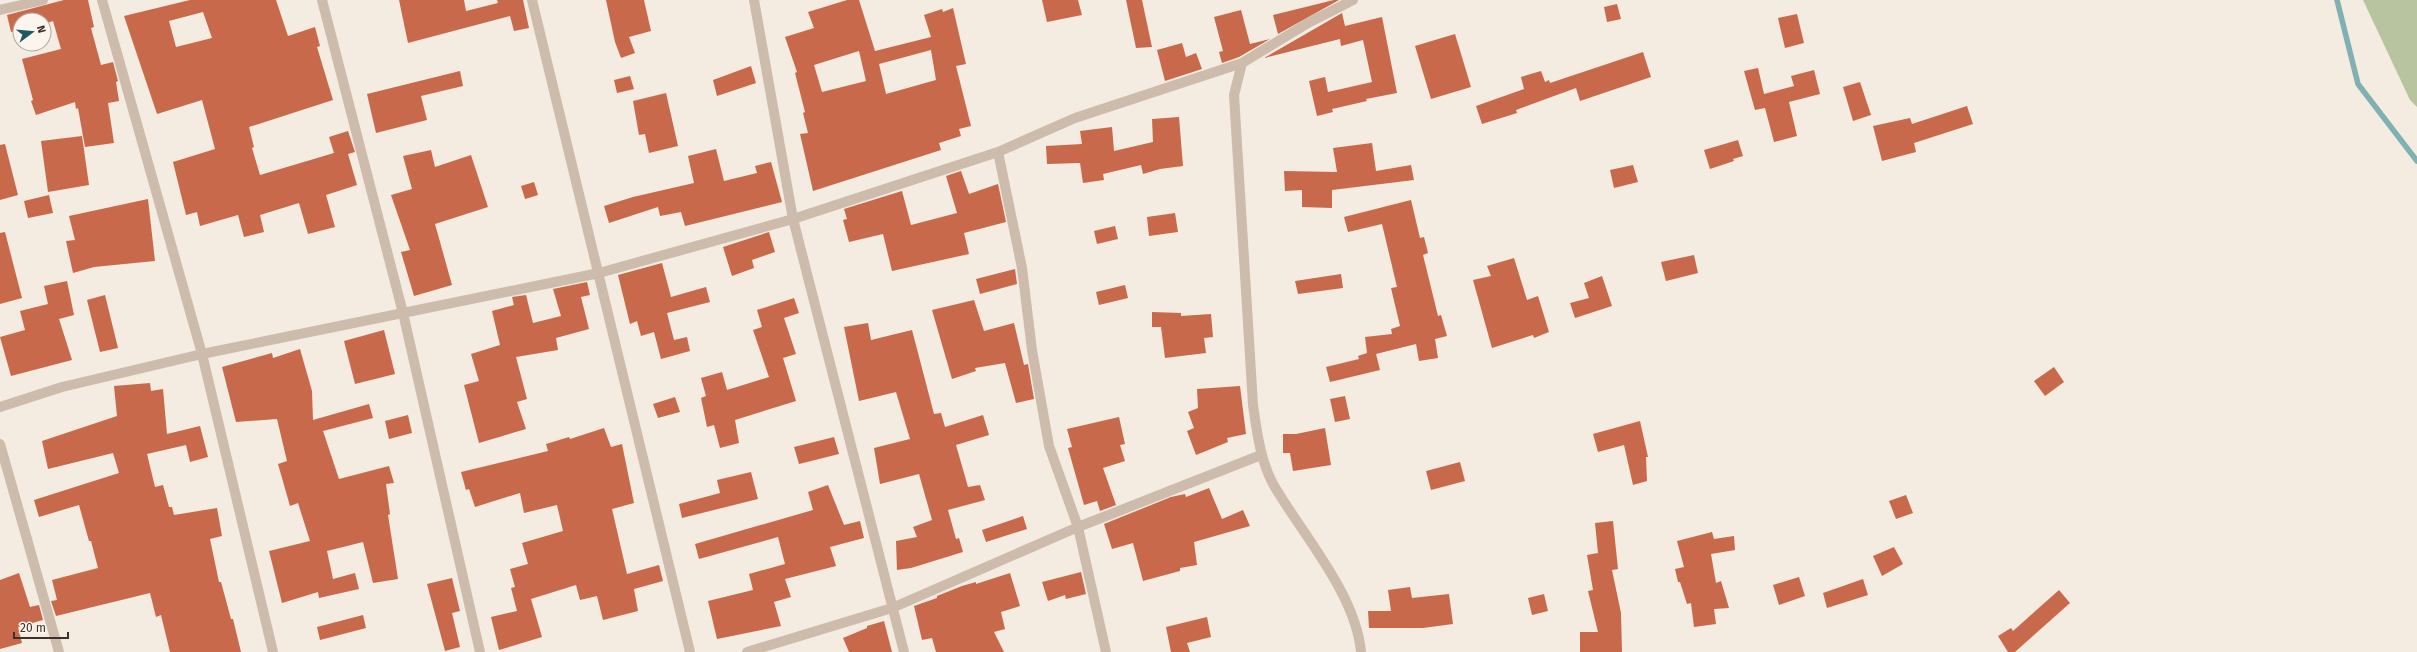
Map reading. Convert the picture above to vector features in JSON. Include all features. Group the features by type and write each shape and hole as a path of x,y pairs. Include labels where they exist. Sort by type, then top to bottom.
{"street":[{"path":"0,10 43,0"},
{"path":"102,0 202,354 273,652"},
{"path":"322,0 403,313 480,652"},
{"path":"532,0 690,652"},
{"path":"754,0 793,219 904,652"},
{"path":"0,406 62,387 202,354 599,273 793,219 998,152 1075,118 1242,63 1308,23 1353,0"},
{"path":"1242,63 1234,95 1253,405 1261,455 1273,483 1348,604 1360,635 1361,652"},
{"path":"998,152 1022,268 1032,350 1049,446 1078,527 1106,652"},
{"path":"0,444 59,652"},
{"path":"747,652 892,608 1078,527 1261,455"}],"green space":[{"path":"2363,0 2417,0 2417,107 2410,100"}],"building":[{"path":"64,0 88,0 94,27 91,28 101,65 113,62 118,81 116,82 119,101 108,103 114,143 85,147 78,108 76,109 75,102 36,115 31,101 33,100 22,59 61,49 52,21 52,12 18,12"},
{"path":"190,0 276,0 288,36 315,27 320,46 317,47 333,100 249,127 254,147 252,148 260,175 334,153 329,137 348,131 355,152 348,154 357,185 326,195 335,227 308,234 299,203 260,215 264,232 244,237 238,215 200,226 197,212 186,215 173,162 215,149 202,100 157,114 124,16","holes":["203,12 212,38 176,47 169,21"]},
{"path":"399,0 464,0 466,11 498,3 497,0 523,0 529,28 514,31 510,16 408,43"},
{"path":"606,0 644,0 651,31 629,37 635,53 621,58 615,42"},
{"path":"847,0 859,0 875,51 931,37 924,15 942,9 943,12 953,8 966,64 956,66 971,126 959,129 961,136 939,143 941,150 813,191 800,134 808,133 803,113 805,112 795,73 797,72 785,37 814,28 808,12","holes":["931,50 936,80 886,94 879,64","859,51 866,81 822,92 814,65"]},
{"path":"1042,0 1078,0 1082,15 1047,22"},
{"path":"1126,0 1142,0 1152,47 1136,48"},
{"path":"1339,0 1278,34 1273,15"},
{"path":"1617,4 1621,19 1607,22 1604,7"},
{"path":"1241,10 1250,44 1270,39 1239,57 1222,63 1219,52 1223,51 1214,17"},
{"path":"1342,13 1345,26 1382,17 1397,93 1366,99 1367,101 1332,109 1333,112 1317,116 1309,81 1325,77 1328,92 1372,82 1363,40 1341,46 1340,39 1264,58"},
{"path":"12,14 12,32 11,32 7,15"},
{"path":"1797,14 1804,43 1785,48 1778,18"},
{"path":"1455,34 1471,87 1431,99 1415,46"},
{"path":"1182,43 1186,57 1196,53 1202,69 1165,81 1157,50"},
{"path":"1643,52 1651,77 1580,101 1576,88 1516,110 1517,113 1482,124 1476,106 1524,89 1521,77 1541,71 1545,82 1549,80 1550,83"},
{"path":"751,66 756,83 717,96 713,80"},
{"path":"1758,68 1764,94 1794,86 1791,76 1814,70 1820,94 1789,102 1797,136 1774,142 1765,108 1755,110 1744,71"},
{"path":"460,71 463,86 421,96 427,120 376,133 367,94"},
{"path":"630,76 634,89 617,93 614,80"},
{"path":"1860,82 1871,115 1853,121 1843,87"},
{"path":"666,93 678,146 649,153 645,134 639,135 633,101"},
{"path":"1967,106 1973,124 1914,143 1916,152 1882,161 1873,126 1910,118 1912,124"},
{"path":"1179,117 1183,166 1160,169 1143,174 1141,165 1103,174 1104,180 1083,183 1080,163 1047,164 1046,146 1082,144 1080,131 1112,127 1114,151 1153,142 1152,119"},
{"path":"82,136 89,185 48,192 41,141"},
{"path":"1738,140 1743,156 1733,159 1734,161 1710,169 1704,150"},
{"path":"1372,143 1376,171 1411,165 1414,180 1332,190 1332,208 1302,207 1302,190 1285,191 1284,171 1337,172 1333,148"},
{"path":"5,144 18,195 0,200 0,145"},
{"path":"716,149 724,181 757,173 755,166 771,162 782,202 685,226 681,212 660,216 658,207 609,223 604,206 633,197 694,183 688,156"},
{"path":"431,150 435,167 471,155 488,207 435,224 452,285 414,296 401,252 410,250 391,195 412,189 403,156"},
{"path":"1633,165 1638,182 1614,188 1610,170"},
{"path":"961,171 969,194 998,184 1006,222 964,233 969,254 892,271 883,234 849,242 843,220 847,219 844,209 902,191 911,225 957,213 946,176"},
{"path":"534,182 538,195 525,199 521,186"},
{"path":"49,195 53,213 28,218 24,201"},
{"path":"148,199 155,261 94,267 73,273 66,241 75,240 69,216"},
{"path":"1411,200 1420,238 1424,237 1428,253 1423,255 1438,316 1441,315 1447,336 1435,339 1438,358 1419,361 1416,344 1376,354 1380,370 1330,382 1326,367 1359,359 1358,356 1367,353 1365,337 1392,334 1391,329 1400,326 1391,288 1397,287 1382,224 1348,232 1344,217"},
{"path":"1175,213 1178,232 1149,236 1147,217"},
{"path":"1115,226 1118,239 1097,244 1094,231"},
{"path":"5,232 22,298 0,304 0,233"},
{"path":"769,232 775,252 752,260 754,268 732,276 723,247"},
{"path":"1694,255 1698,273 1666,281 1661,262"},
{"path":"1514,258 1527,300 1538,296 1549,332 1534,338 1533,335 1492,348 1473,280 1491,276 1487,266"},
{"path":"662,263 671,297 706,287 710,302 667,313 674,340 687,337 690,351 661,359 654,332 641,336 637,321 630,324 618,275"},
{"path":"1015,269 1017,284 980,294 976,279"},
{"path":"1341,274 1343,288 1298,294 1295,281"},
{"path":"1602,276 1612,306 1575,318 1570,303 1589,298 1584,283"},
{"path":"67,281 74,315 59,319 72,360 11,376 0,337 25,330 20,311 48,304 44,286"},
{"path":"587,282 590,295 581,297 589,329 556,338 558,350 516,357 527,399 517,402 526,429 479,443 464,385 479,381 471,354 500,345 492,311 514,305 512,297 526,295 533,323 561,316 553,289"},
{"path":"1125,285 1128,298 1099,305 1096,292"},
{"path":"105,295 118,348 100,352 87,300"},
{"path":"794,298 799,313 784,318 796,354 783,358 796,401 735,420 739,443 720,448 714,425 707,427 701,398 706,396 701,378 722,372 727,390 769,377 753,330 762,327 757,310"},
{"path":"974,300 984,331 1014,323 1024,365 1028,364 1034,399 1016,403 1005,363 975,368 976,371 952,379 932,310"},
{"path":"1152,312 1181,313 1181,316 1211,314 1213,337 1204,338 1206,353 1165,358 1161,327 1152,327"},
{"path":"868,323 871,340 912,330 934,414 941,413 945,427 983,415 989,435 956,445 968,487 980,485 985,500 948,510 956,539 959,538 963,552 911,568 897,570 896,541 917,537 913,527 932,520 919,474 880,484 874,448 910,439 896,392 859,401 844,327"},
{"path":"384,330 395,374 355,384 344,341"},
{"path":"300,349 312,391 313,420 369,404 373,418 323,431 339,479 389,466 394,483 386,484 390,514 388,515 398,579 373,583 363,542 327,551 333,579 355,573 359,589 319,598 318,592 282,603 269,551 310,541 298,503 290,506 278,464 287,461 277,419 236,422 222,367 272,353 273,358"},
{"path":"2054,367 2064,382 2045,396 2034,381"},
{"path":"150,383 151,391 163,389 167,434 200,426 208,457 190,462 186,445 147,454 155,487 163,485 169,507 172,507 174,515 217,508 222,536 210,539 219,582 221,582 231,619 233,619 241,652 170,652 161,615 156,617 150,593 56,616 51,601 57,600 52,580 98,568 79,505 39,517 34,500 119,473 113,453 48,469 42,441 117,416 114,386"},
{"path":"1240,386 1246,434 1227,438 1228,442 1196,455 1187,431 1194,428 1188,412 1198,408 1197,389"},
{"path":"1345,396 1350,419 1335,422 1330,399"},
{"path":"675,397 680,412 658,418 653,404"},
{"path":"408,415 412,433 389,439 385,421"},
{"path":"1119,417 1125,444 1120,445 1125,461 1103,468 1116,505 1100,511 1097,501 1084,505 1068,448 1072,447 1067,429"},
{"path":"1640,421 1648,457 1646,457 1647,481 1633,485 1624,445 1598,452 1593,434"},
{"path":"604,428 611,447 622,444 634,503 612,509 627,574 659,565 663,581 634,589 638,611 603,620 597,596 580,600 576,585 531,599 542,637 499,650 491,617 517,611 511,588 515,587 510,569 528,564 522,543 563,531 557,505 524,513 520,493 475,507 469,489 466,490 461,472 548,451 546,444 569,437 570,439"},
{"path":"1325,428 1331,465 1293,471 1290,453 1283,453 1283,434 1296,434"},
{"path":"834,437 839,454 799,464 794,447"},
{"path":"1460,462 1465,481 1431,490 1426,471"},
{"path":"751,472 758,499 682,518 679,504 720,493 717,480"},
{"path":"828,485 844,525 860,521 864,538 830,547 836,566 785,579 791,597 774,602 781,626 717,639 708,601 753,590 749,574 785,564 778,537 699,559 695,544 813,510 808,492"},
{"path":"1209,488 1222,519 1243,510 1250,526 1194,542 1197,565 1180,568 1180,571 1143,581 1133,543 1112,549 1104,524 1171,497 1185,494 1186,497"},
{"path":"1906,495 1913,513 1896,519 1889,501"},
{"path":"1023,516 1027,529 986,542 982,530"},
{"path":"1613,521 1618,569 1612,570 1621,613 1622,652 1580,652 1580,632 1598,632 1588,591 1593,590 1587,555 1598,553 1595,523"},
{"path":"1712,532 1714,539 1734,536 1735,550 1711,554 1716,583 1721,581 1729,608 1714,609 1716,624 1694,627 1691,603 1687,604 1680,582 1678,582 1675,569 1684,567 1677,541"},
{"path":"1894,547 1903,564 1882,576 1873,556"},
{"path":"1081,572 1086,594 1066,599 1065,595 1048,601 1042,582"},
{"path":"19,573 30,607 39,605 43,620 18,627 22,643 0,649 0,580"},
{"path":"1010,573 1020,606 1001,612 1005,629 994,632 1004,652 936,652 932,638 922,640 914,606 937,598 937,596 962,586 976,582 976,584"},
{"path":"1799,577 1805,596 1779,605 1773,585"},
{"path":"452,578 460,611 452,613 460,647 445,651 427,584"},
{"path":"1863,579 1868,595 1827,608 1823,593"},
{"path":"1410,587 1412,598 1449,594 1453,624 1423,628 1369,628 1368,611 1391,611 1388,590"},
{"path":"2059,590 2070,603 2015,652 2008,652 1998,636 2011,628 2013,631"},
{"path":"1544,594 1548,611 1532,615 1528,598"},
{"path":"363,615 366,628 320,640 317,627"},
{"path":"1207,617 1211,637 1187,643 1190,652 1171,652 1166,627"},
{"path":"884,621 892,652 849,652 843,638 867,628 867,626"}],"waterway":[{"path":"2337,0 2358,84 2417,161"}]}
